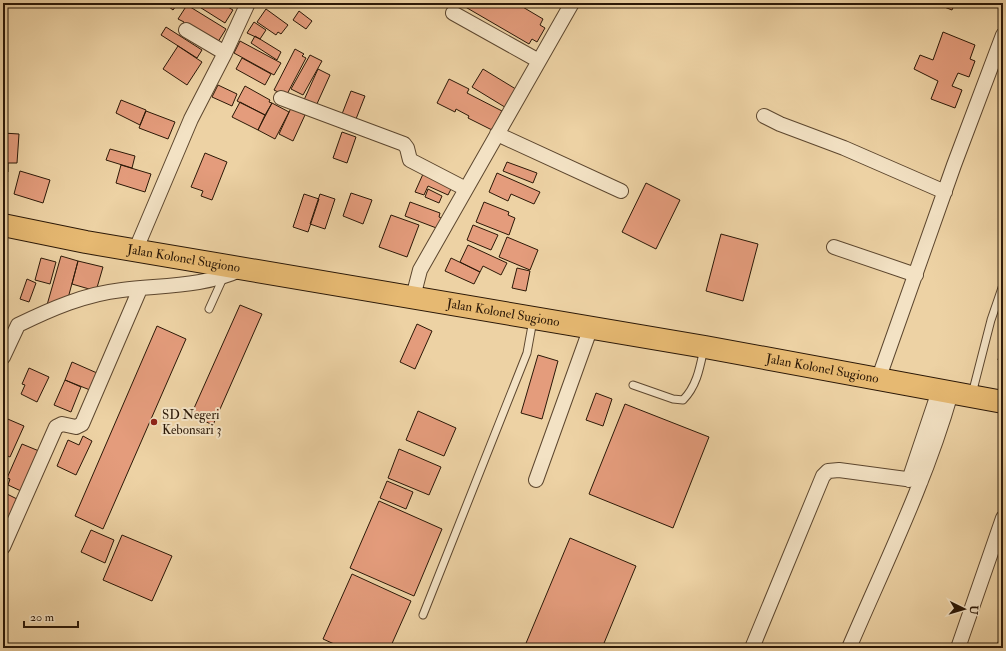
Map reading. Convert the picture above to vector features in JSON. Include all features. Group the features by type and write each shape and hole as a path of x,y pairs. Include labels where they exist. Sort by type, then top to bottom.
{"main road":[{"name":"Jalan Kolonel Sugiono","path":"3,225 86,242 246,267 591,327 1003,402"}],"street":[{"path":"136,249 191,119 225,54 248,3"},
{"path":"413,297 420,270 572,3"},
{"path":"453,13 539,61"},
{"path":"186,30 225,54"},
{"path":"878,380 1003,35"},
{"path":"281,98 404,144 407,148 410,160 466,189"},
{"path":"764,116 780,124 844,148 945,192"},
{"path":"497,134 621,191"},
{"path":"834,247 916,275"},
{"path":"3,332 83,298 121,290 189,284 223,278 246,267"},
{"path":"3,546 56,427 62,424 76,427 82,424 140,289"},
{"path":"3,357 18,325"},
{"path":"536,480 591,327"},
{"path":"849,648 915,481 954,393"},
{"path":"752,648 823,476 828,471 839,470 915,481"},
{"path":"958,648 1003,518"}],"lane":[{"path":"209,309 223,278"},
{"path":"954,393 991,320 1003,285"},
{"path":"423,615 527,353 533,318"},
{"path":"633,385 673,399 683,400 690,394 696,381 705,347"}],"building":[{"path":"164,3 178,3 173,10"},
{"path":"200,3 221,3 233,10 225,23 198,6"},
{"path":"232,3 240,3 238,7"},
{"path":"463,3 516,3 543,19 540,25 545,28 537,42 532,39 529,44 462,5"},
{"path":"934,3 955,3 952,10"},
{"path":"187,5 226,29 216,45 183,24 184,22 178,19"},
{"path":"266,9 288,25 281,34 278,32 276,35 257,22"},
{"path":"299,11 312,21 306,29 293,20"},
{"path":"254,22 266,30 260,39 247,33"},
{"path":"166,27 202,50 197,58 161,35"},
{"path":"943,32 975,45 970,59 975,61 969,77 958,73 952,86 962,90 955,108 931,99 938,81 914,69 920,55 933,60"},
{"path":"255,36 281,52 277,60 251,43"},
{"path":"240,41 281,63 274,75 234,53"},
{"path":"178,46 202,62 187,85 163,69"},
{"path":"295,49 304,54 302,56 306,58 286,96 274,90"},
{"path":"310,55 322,61 303,95 291,89"},
{"path":"242,58 271,74 265,85 236,69"},
{"path":"318,69 330,75 316,106 304,100"},
{"path":"483,69 519,91 508,109 472,87"},
{"path":"449,79 469,89 467,93 502,111 492,130 468,118 469,116 456,109 455,112 437,103"},
{"path":"218,85 237,94 232,106 212,97"},
{"path":"245,86 270,100 269,102 272,103 265,115 237,101"},
{"path":"351,91 365,96 356,119 342,114"},
{"path":"121,100 146,110 140,125 116,113"},
{"path":"240,102 265,115 258,130 232,117"},
{"path":"272,103 289,112 275,139 258,130"},
{"path":"291,108 305,115 293,141 279,134"},
{"path":"146,111 175,122 168,139 139,128"},
{"path":"342,132 356,137 347,163 333,158"},
{"path":"3,133 19,134 17,163 8,163 8,172 3,172"},
{"path":"110,149 135,156 132,168 106,160"},
{"path":"205,153 227,162 212,200 201,196 203,191 191,187"},
{"path":"507,162 537,173 533,183 503,171"},
{"path":"121,165 151,174 145,192 116,183"},
{"path":"20,171 50,180 43,203 14,194"},
{"path":"497,173 540,192 534,204 511,194 508,201 489,192"},
{"path":"423,174 452,187 448,195 428,186 424,195 415,192"},
{"path":"646,183 680,200 656,249 622,232"},
{"path":"428,189 442,196 439,203 425,197"},
{"path":"351,193 372,200 363,224 343,216"},
{"path":"304,194 319,199 308,232 293,227"},
{"path":"320,194 335,199 325,229 310,224"},
{"path":"410,202 440,213 439,217 443,219 439,229 405,216"},
{"path":"484,202 509,212 508,215 515,218 509,235 476,222"},
{"path":"391,215 419,225 407,257 379,247"},
{"path":"473,225 498,235 491,250 467,240"},
{"path":"721,234 758,244 743,301 706,291"},
{"path":"507,237 538,250 530,270 499,257"},
{"path":"468,245 507,263 501,275 483,266 480,272 460,262"},
{"path":"61,256 78,261 67,302 47,305"},
{"path":"41,258 56,262 50,284 35,280"},
{"path":"451,258 480,272 474,284 445,271"},
{"path":"78,261 103,267 96,291 72,284"},
{"path":"517,268 530,271 526,291 512,288"},
{"path":"27,279 36,283 29,302 20,299"},
{"path":"240,305 262,314 213,425 191,415"},
{"path":"417,324 432,331 415,369 400,362"},
{"path":"157,326 186,339 103,529 75,516"},
{"path":"1003,339 1003,361 998,360"},
{"path":"538,355 558,361 542,419 521,413"},
{"path":"72,362 97,373 90,390 65,380"},
{"path":"29,368 49,377 37,402 21,394 25,385 22,384"},
{"path":"65,380 81,387 71,412 54,405"},
{"path":"596,393 612,399 603,426 586,420"},
{"path":"625,404 709,437 673,528 589,494"},
{"path":"418,411 456,428 444,456 406,440"},
{"path":"3,417 24,426 10,457 3,454"},
{"path":"83,436 92,441 76,475 57,466 68,440 79,445"},
{"path":"22,444 39,451 21,491 8,485 10,479 7,478"},
{"path":"399,449 441,467 429,495 388,478"},
{"path":"387,481 413,492 406,509 380,498"},
{"path":"3,492 17,499 6,523 3,521"},
{"path":"379,501 442,529 414,596 350,568"},
{"path":"91,530 114,540 105,563 81,552"},
{"path":"122,535 172,556 152,601 103,580"},
{"path":"570,538 636,566 602,648 524,648"},
{"path":"352,574 411,601 390,648 343,648 323,639"},
{"path":"1003,629 1003,648 996,648"}],"place":[{"name":"SD Negeri Kebonsari 3","path":"154,422"}]}
